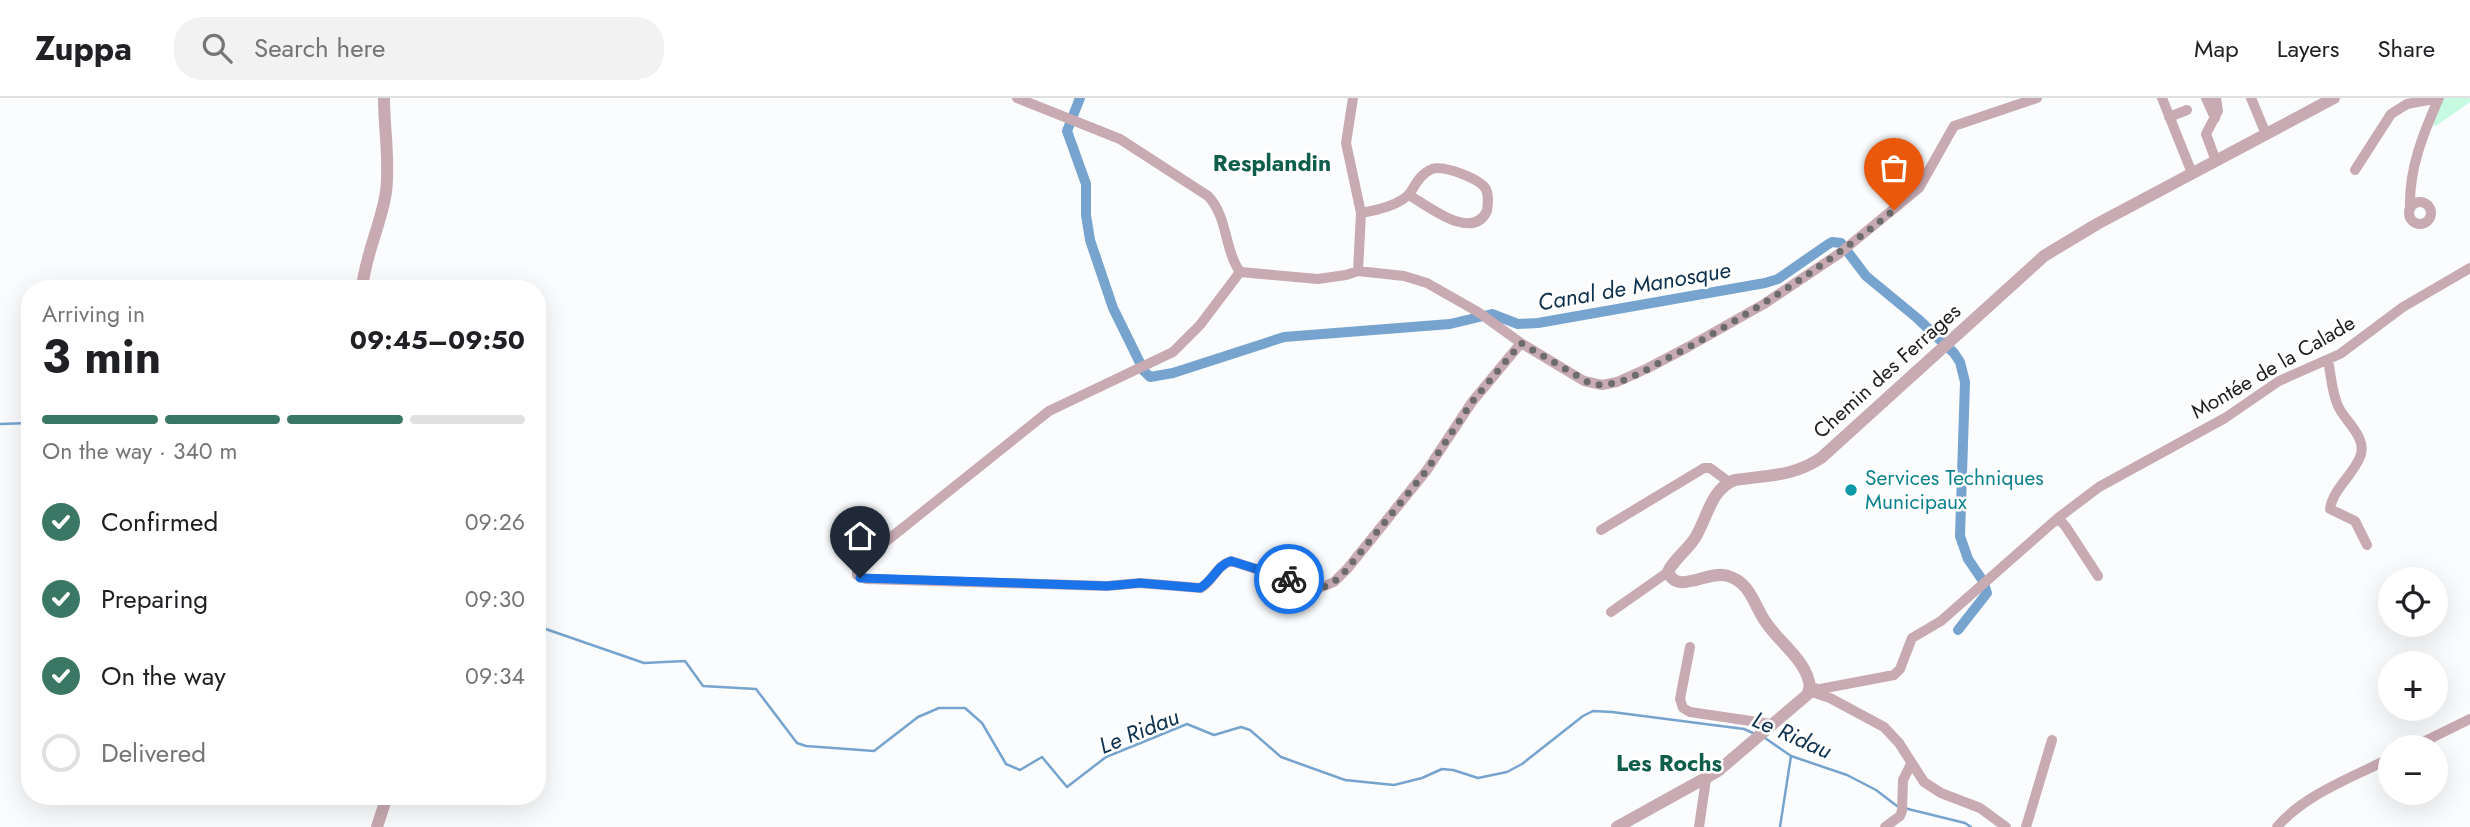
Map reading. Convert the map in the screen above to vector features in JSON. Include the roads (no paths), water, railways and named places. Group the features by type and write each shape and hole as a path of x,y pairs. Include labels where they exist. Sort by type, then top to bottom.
{"street":[{"path":"364,280 387,186 384,98"},
{"path":"1017,98 1131,145 1208,196 1218,211 1232,257 1240,272"},
{"path":"1353,98 1347,152 1360,214 1357,271"},
{"path":"1240,272 1318,279 1357,271 1404,276 1427,283 1591,384 1617,382 1744,316 1796,285 1852,244 1919,188 1954,126 2037,98"},
{"path":"2162,98 2192,173"},
{"path":"2206,98 2214,118"},
{"path":"2216,98 2219,109 2206,134 2216,160"},
{"path":"2251,98 2266,134"},
{"name":"Chemin des Ferrages","path":"1729,482 1795,472 1809,466 2044,256 2096,224 2334,98"},
{"path":"2355,170 2391,114 2407,104 2438,99"},
{"path":"2410,207 2412,172 2422,137 2438,99"},
{"path":"2169,117 2187,110"},
{"path":"1360,214 1381,209 1409,195 1415,184 1435,168 1480,183 1488,195 1487,211 1478,221 1456,222 1409,195"},
{"name":"Montée de la Calade","path":"1812,691 1894,675 1900,669 1912,638 1941,621 2058,518 2099,487 2225,418 2279,381 2328,360 2403,307 2470,268"},
{"path":"1240,272 1200,325 1170,355 1057,406 862,562 856,570 860,578 1107,586 1140,583 1200,588 1207,584 1221,566 1231,561 1310,588 1323,588 1343,574 1363,550 1427,470 1472,402 1521,343"},
{"path":"2328,360 2338,405 2358,437 2362,449 2360,457 2333,498 2330,509 2355,521 2367,545"},
{"path":"1601,530 1704,468 1710,468 1729,482 1719,491 1698,533 1668,572 1611,612"},
{"path":"2058,518 2098,576"},
{"path":"1668,572 1671,578 1686,583 1715,574 1725,574 1746,587 1769,628 1807,673 1812,691"},
{"path":"1690,646 1680,699 1683,708 1763,731"},
{"path":"1617,827 1718,771 1812,691"},
{"path":"1812,691 1884,727 1932,789 1980,808 2006,827"},
{"path":"2437,735 2470,719"},
{"path":"2026,827 2052,740"},
{"path":"1885,827 1900,817 1903,808 1903,780 1911,764"},
{"path":"2277,827 2311,799 2378,764"},
{"path":"1699,827 1706,779"},
{"path":"377,827 384,805"}],"waterway":[{"name":"Canal de Manosque","path":"1080,98 1067,131 1086,184 1086,215 1090,240 1113,308 1144,371 1150,377 1173,373 1284,337 1450,324 1492,314 1518,324 1538,323 1765,283 1778,279 1832,242 1841,243 1866,276 1917,318 1960,362 1965,382 1960,536 1968,559 1983,581 1987,593 1958,630"},
{"name":"Le Ridau","path":"0,424 21,423"},
{"name":"Le Ridau","path":"546,629 644,663 685,661 703,686 756,689 797,743 806,746 874,751 918,717 939,708 965,708 982,723 1006,764 1020,770 1042,757 1067,787 1106,757 1187,724 1214,735 1241,727 1250,730 1281,757 1345,780 1394,785 1422,778 1442,769 1478,778 1507,772 1522,764 1593,711 1744,729 1755,734"},
{"name":"Le Ridau","path":"1765,738 1791,756 1847,775 1876,790 1897,806"},
{"path":"1780,827 1791,756"},
{"name":"Le Ridau","path":"1904,808 1965,823 1971,827"}],"place":[{"name":"Services Techniques Municipaux","path":"1851,490"}],"district":[{"name":"Resplandin","path":"1272,163"},
{"name":"Les Rochs","path":"1669,763"}]}
